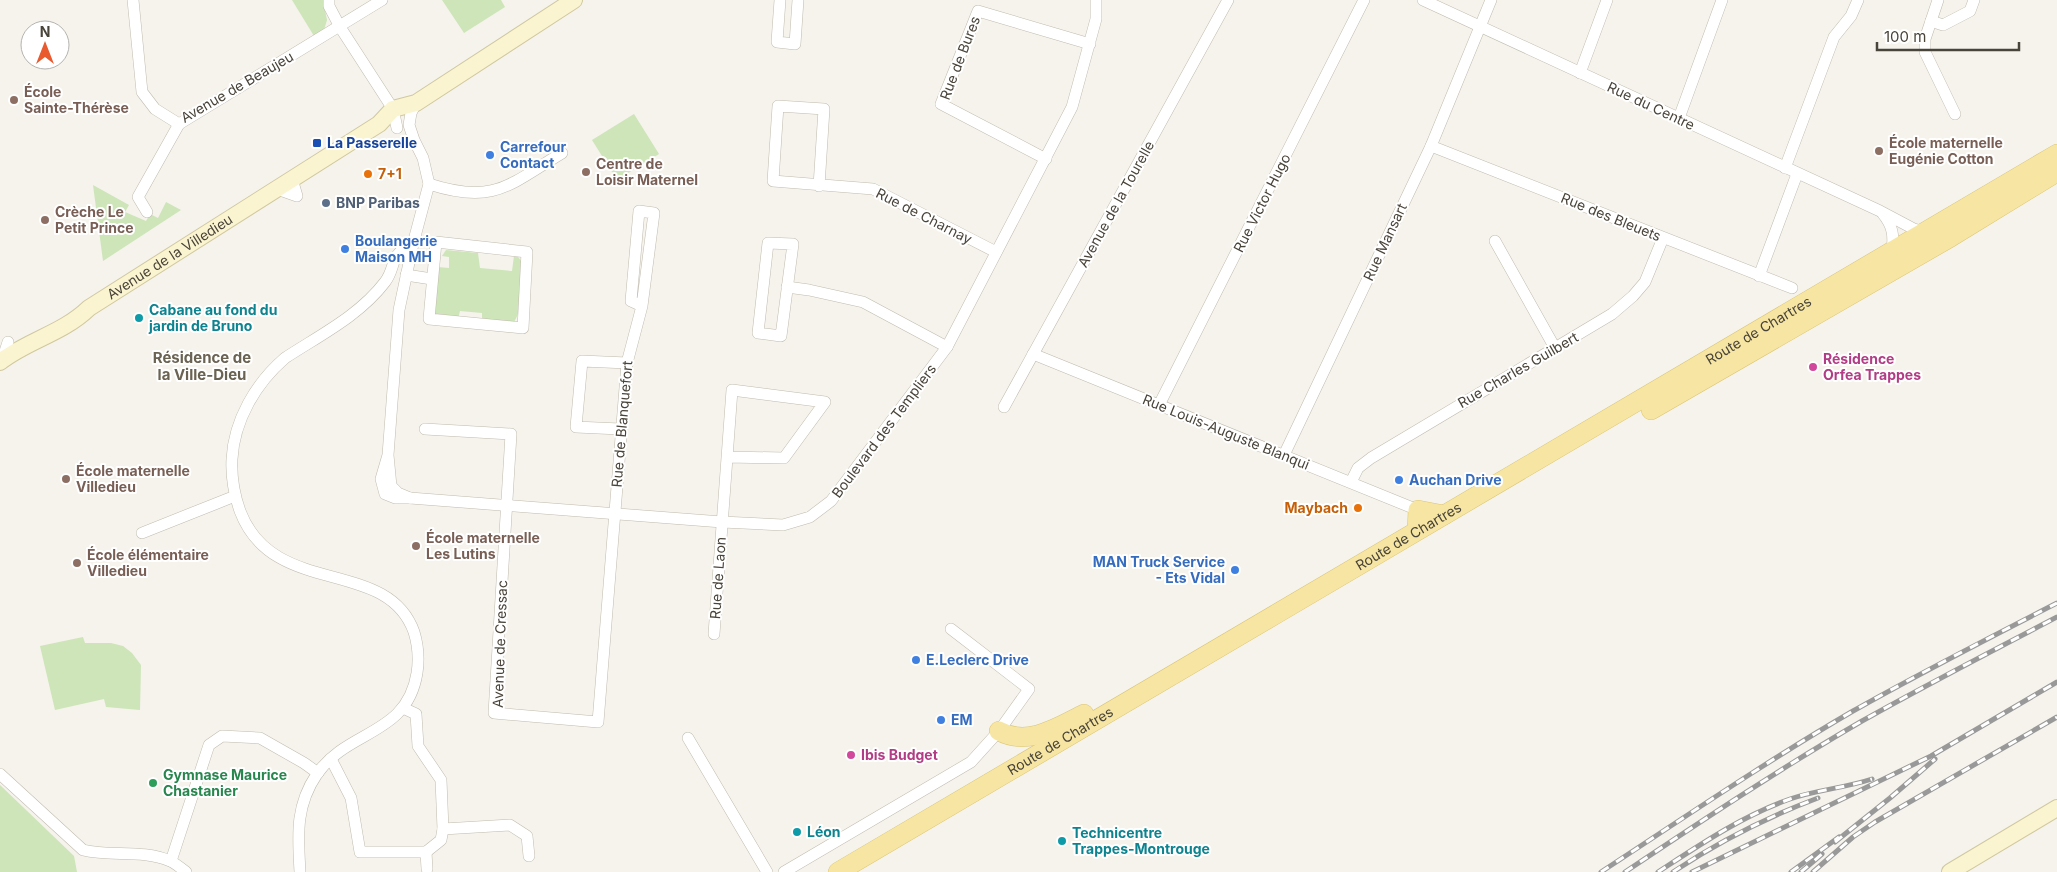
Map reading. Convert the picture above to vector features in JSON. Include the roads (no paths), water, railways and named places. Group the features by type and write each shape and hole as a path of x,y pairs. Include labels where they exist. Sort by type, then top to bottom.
{"main road":[{"name":"Route de Chartres","path":"838,872 1417,530 1588,433 2057,154"},
{"name":"Route de Chartres","path":"862,872 1482,507 1951,237 2057,172"},
{"path":"1981,233 1999,215 2028,197 2037,184"},
{"path":"1784,333 1804,329 1849,309"},
{"path":"1417,530 1418,510 1444,515"},
{"path":"999,731 1006,736 1020,738 1048,732 1160,674 1173,675"}],"street":[{"name":"Avenue de Beaujeu","path":"132,0 142,92 155,109 179,124 382,0"},
{"path":"329,0 329,6 340,27 393,109 409,124"},
{"name":"Avenue de la Villedieu","path":"249,205 268,188 361,123 393,109 416,103 574,0"},
{"path":"780,0 777,42 796,44 798,0"},
{"name":"Boulevard des Templiers","path":"409,124 423,158 429,184 410,256 399,310 388,455 381,479 385,494 395,498 783,525 810,517 831,501 947,347 1072,107 1096,18 1096,0"},
{"name":"Avenue de la Tourelle","path":"1004,407 1228,0"},
{"name":"Rue Victor Hugo","path":"1159,405 1364,0"},
{"name":"Rue du Centre","path":"1423,0 1880,211 1914,229 1925,232"},
{"name":"Rue Mansart","path":"1284,455 1431,146 1491,0"},
{"path":"1580,73 1606,0"},
{"path":"1679,118 1722,0"},
{"path":"1785,168 1834,38 1851,16 1858,0"},
{"path":"1938,0 1925,39 1925,52 1955,114"},
{"path":"1931,21 1943,25 1970,11 1974,0"},
{"name":"Rue de Bures","path":"1046,159 941,104 978,11 1090,44"},
{"name":"Avenue de la Villedieu","path":"3,353 14,351 53,334 81,316 89,308 378,124 393,109 471,58 520,30 539,22"},
{"path":"409,124 411,113 416,103"},
{"name":"Rue de Charnay","path":"819,186 824,109 778,106 773,181 819,186 873,189 996,252"},
{"path":"393,109 397,128"},
{"path":"147,212 138,197 179,124"},
{"path":"378,124 397,128 414,140"},
{"name":"Rue des Bleuets","path":"1431,146 1792,288"},
{"path":"429,184 451,191 488,193 504,188 562,153"},
{"path":"1759,276 1797,174"},
{"name":"Rue de Blanquefort","path":"614,514 627,363 642,306 654,213 639,211 631,301 642,306"},
{"path":"1880,211 1889,221 1892,228 1894,239 1892,251"},
{"name":"Rue Charles Guilbert","path":"1351,482 1358,468 1371,458 1612,314 1633,296 1645,282 1662,238"},
{"path":"1495,241 1555,348"},
{"path":"436,242 527,252 523,328 429,319 432,279 436,242"},
{"path":"768,242 793,244 787,287 781,336 758,333 768,242"},
{"path":"388,278 393,260 405,247 413,244"},
{"path":"300,872 298,828 300,812 318,773 342,750 397,716 410,696 415,682 418,648 408,619 399,606 391,600 374,590 289,564 268,550 255,538 246,524 235,496 232,448 243,413 265,378 285,358 360,310 402,262 410,256"},
{"path":"406,275 432,279"},
{"path":"787,287 863,302 947,347"},
{"name":"Rue Louis-Auguste Blanqui","path":"1034,354 1418,510"},
{"path":"620,429 576,427 582,361 627,363"},
{"name":"Rue de Laon","path":"714,634 732,390 825,402 784,458 728,457"},
{"path":"425,429 511,434 507,505"},
{"path":"142,532 235,496"},
{"name":"Avenue de Cressac","path":"507,505 494,713 598,722 614,514"},
{"path":"784,872 971,762 999,731 1029,690 951,629"},
{"path":"331,759 351,798 360,852 426,852 440,840 443,829 441,780 418,746 416,714 403,708"},
{"path":"171,861 209,745 222,736 260,738 318,773"},
{"path":"688,738 767,872"},
{"path":"0,774 83,850 94,853 134,854 171,861 186,872"},
{"path":"1950,872 2057,808"},
{"path":"443,829 510,826 528,836 530,856"},
{"path":"426,852 427,869"}],"railway":[{"path":"1601,872 1758,769 1853,711 1929,669 2057,603"},
{"path":"1625,872 1742,795 1862,721 2057,617"},
{"path":"1692,872 1931,756 2057,682"},
{"path":"1813,872 1853,837 1875,822 2057,717"},
{"path":"1835,842 1935,759"},
{"path":"1658,872 1722,831 1772,806 1800,796 1872,779"},
{"path":"1673,872 1707,850 1743,831 1780,813 1818,798"},
{"path":"1791,872 1839,837"},
{"path":"1801,872 1822,854"}],"place":[{"name":"École Sainte-Thérèse","path":"14,100"},
{"name":"La Passerelle","path":"317,143"},
{"name":"École maternelle Eugénie Cotton","path":"1879,151"},
{"name":"Carrefour Contact","path":"490,155"},
{"name":"Centre de Loisir Maternel","path":"586,172"},
{"name":"7+1","path":"368,174"},
{"name":"BNP Paribas","path":"326,203"},
{"name":"Crèche Le Petit Prince","path":"45,220"},
{"name":"Boulangerie Maison MH","path":"345,249"},
{"name":"Cabane au fond du jardin de Bruno","path":"139,318"},
{"name":"Résidence Orfea Trappes","path":"1813,367"},
{"name":"École maternelle Villedieu","path":"66,479"},
{"name":"Auchan Drive","path":"1399,480"},
{"name":"Maybach","path":"1358,508"},
{"name":"École maternelle Les Lutins","path":"416,546"},
{"name":"École élémentaire Villedieu","path":"77,563"},
{"name":"MAN Truck Service - Ets Vidal","path":"1235,570"},
{"name":"E.Leclerc Drive","path":"916,660"},
{"name":"EM","path":"941,720"},
{"name":"Ibis Budget","path":"851,755"},
{"name":"Gymnase Maurice Chastanier","path":"153,783"},
{"name":"Léon","path":"797,832"},
{"name":"Technicentre Trappes-Montrouge","path":"1062,841"}],"district":[{"name":"Résidence de la Ville-Dieu","path":"202,366"}]}
